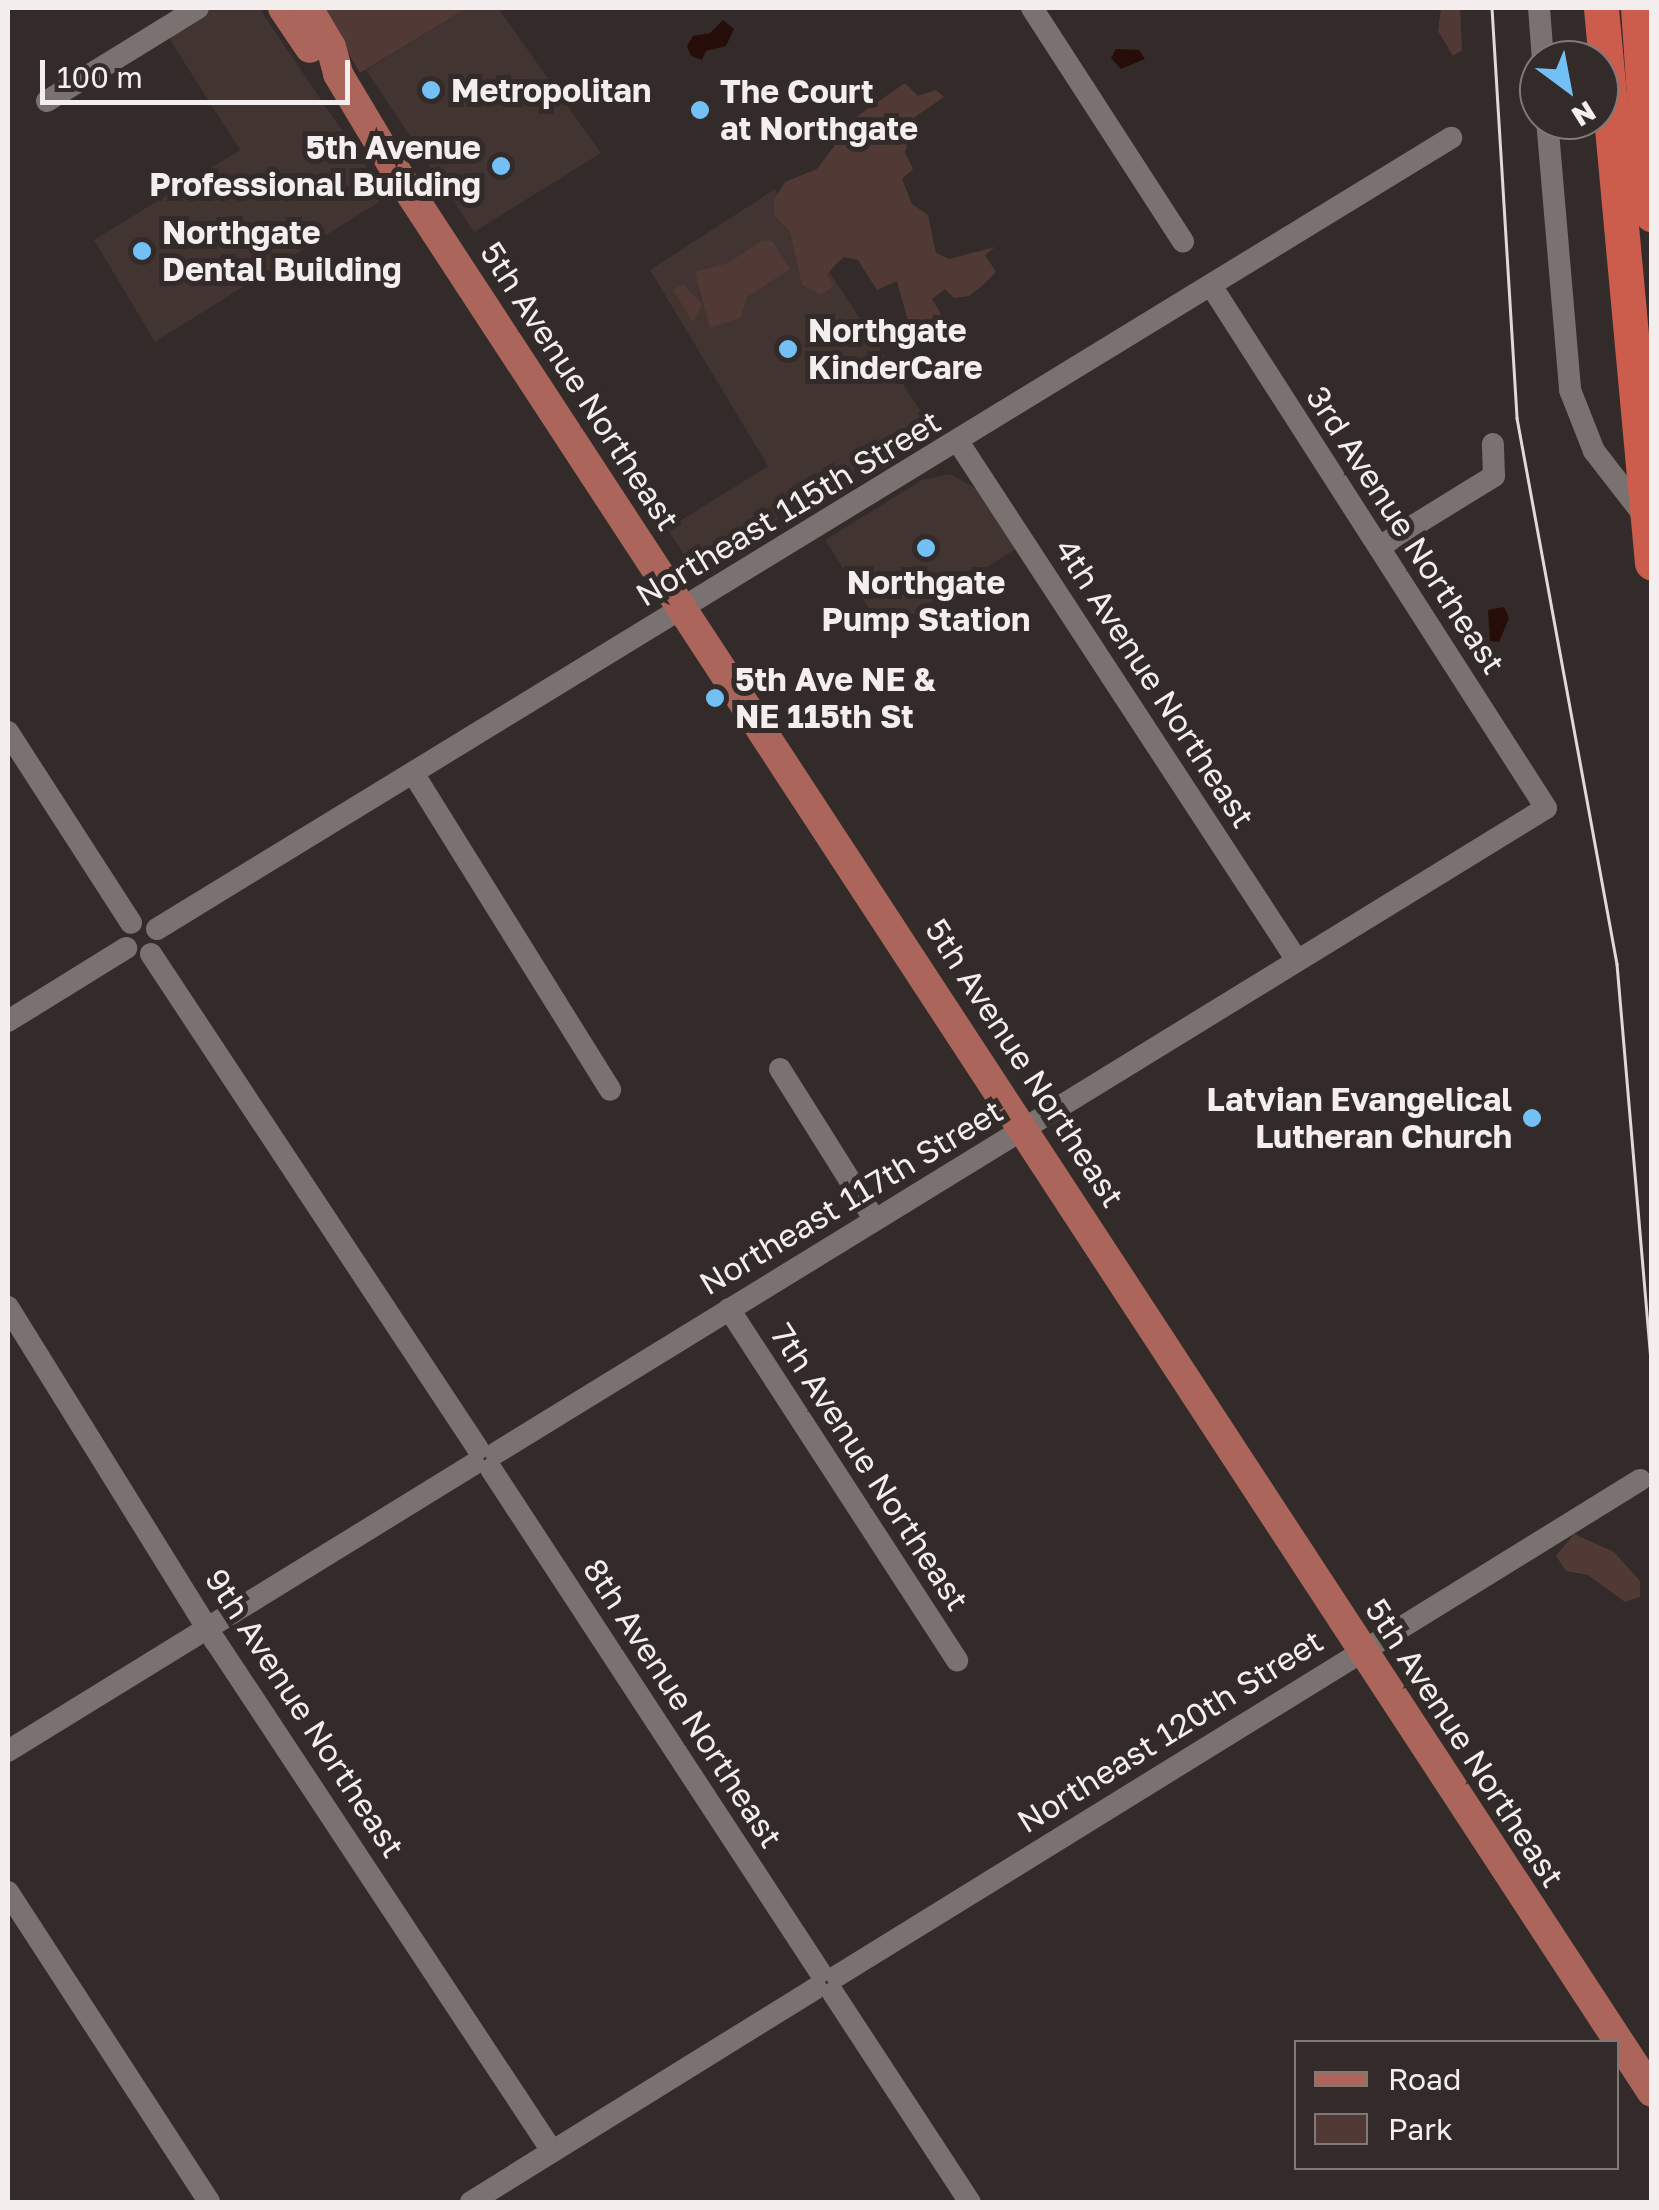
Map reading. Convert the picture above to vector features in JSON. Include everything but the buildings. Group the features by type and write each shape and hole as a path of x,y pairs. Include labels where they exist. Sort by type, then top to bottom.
{"highway":[{"path":"1600,8 1652,563"},
{"path":"1638,8 1652,216"}],"main road":[{"name":"5th Avenue Northeast","path":"284,8 316,58 338,74"},
{"name":"5th Avenue Northeast","path":"308,8 332,47 338,74 1618,2040"},
{"name":"5th Avenue Northeast","path":"1619,2041 1652,2092"}],"street":[{"path":"47,101 198,8"},
{"path":"1032,8 1183,241"},
{"path":"1539,8 1541,40"},
{"name":"Northeast 115th Street","path":"156,929 958,443 1451,138"},
{"path":"1548,140 1564,362 1587,436 1612,481 1652,524"},
{"name":"3rd Avenue Northeast","path":"1212,286 1546,808"},
{"name":"4th Avenue Northeast","path":"958,443 1296,959"},
{"path":"1379,547 1494,476 1494,444"},
{"path":"8,732 131,923"},
{"path":"413,773 610,1090"},
{"name":"Northeast 117th Street","path":"8,1751 1546,808"},
{"path":"145,921 156,929 151,954 140,956 126,948 124,934 131,923 145,921"},
{"path":"8,1021 126,948"},
{"name":"8th Avenue Northeast","path":"151,954 970,2202"},
{"path":"780,1069 874,1219"},
{"name":"9th Avenue Northeast","path":"8,1307 208,1625 552,2151"},
{"name":"7th Avenue Northeast","path":"729,1309 957,1660"},
{"name":"Northeast 120th Street","path":"471,2202 1640,1480"},
{"path":"8,1892 209,2202"}],"shaded area":[{"path":"198,8 259,8 387,197 155,342 94,240 240,150 163,29"},
{"path":"467,8 498,8 601,153 474,232 366,70"},
{"path":"723,20 734,29 726,46 706,51 702,60 691,56 687,46 693,36 710,33"},
{"path":"1116,49 1139,50 1145,59 1121,69 1111,58"},
{"name":"Northgate KinderCare","path":"775,189 931,427 695,571 667,529 768,466 650,270"},
{"path":"950,474 982,492 1019,547 884,632 825,540 922,480"},
{"path":"1504,607 1509,618 1499,642 1490,641 1488,610"}],"green space":[{"path":"322,8 467,8 360,73"},
{"path":"1441,8 1460,8 1462,50 1453,56 1438,31"},
{"path":"905,83 918,96 936,90 944,97 915,117 905,153 913,169 902,179 912,204 928,215 936,253 949,259 995,247 985,255 996,272 983,285 969,296 954,298 945,289 932,299 941,314 930,338 912,336 897,281 877,290 858,260 844,257 835,265 827,275 834,286 821,295 802,285 790,231 775,216 774,200 785,182 817,169 856,117"},
{"path":"763,240 773,242 790,269 747,297 740,318 710,328 695,272 728,263"},
{"path":"683,284 702,304 693,322 673,290"},
{"path":"1574,1534 1614,1552 1640,1581 1640,1597 1625,1602 1588,1575 1566,1571 1556,1556"}],"tram line":[{"path":"1492,8 1517,418 1617,964 1652,1369"}],"place":[{"name":"Metropolitan","path":"431,90"},
{"name":"The Court at Northgate","path":"700,110"},
{"name":"5th Avenue Professional Building","path":"501,166"},
{"name":"Northgate Dental Building","path":"142,251"},
{"name":"Northgate KinderCare","path":"788,349"},
{"name":"Northgate Pump Station","path":"926,548"},
{"name":"5th Ave NE & NE 115th St","path":"715,698"},
{"name":"Latvian Evangelical Lutheran Church","path":"1532,1118"}]}
